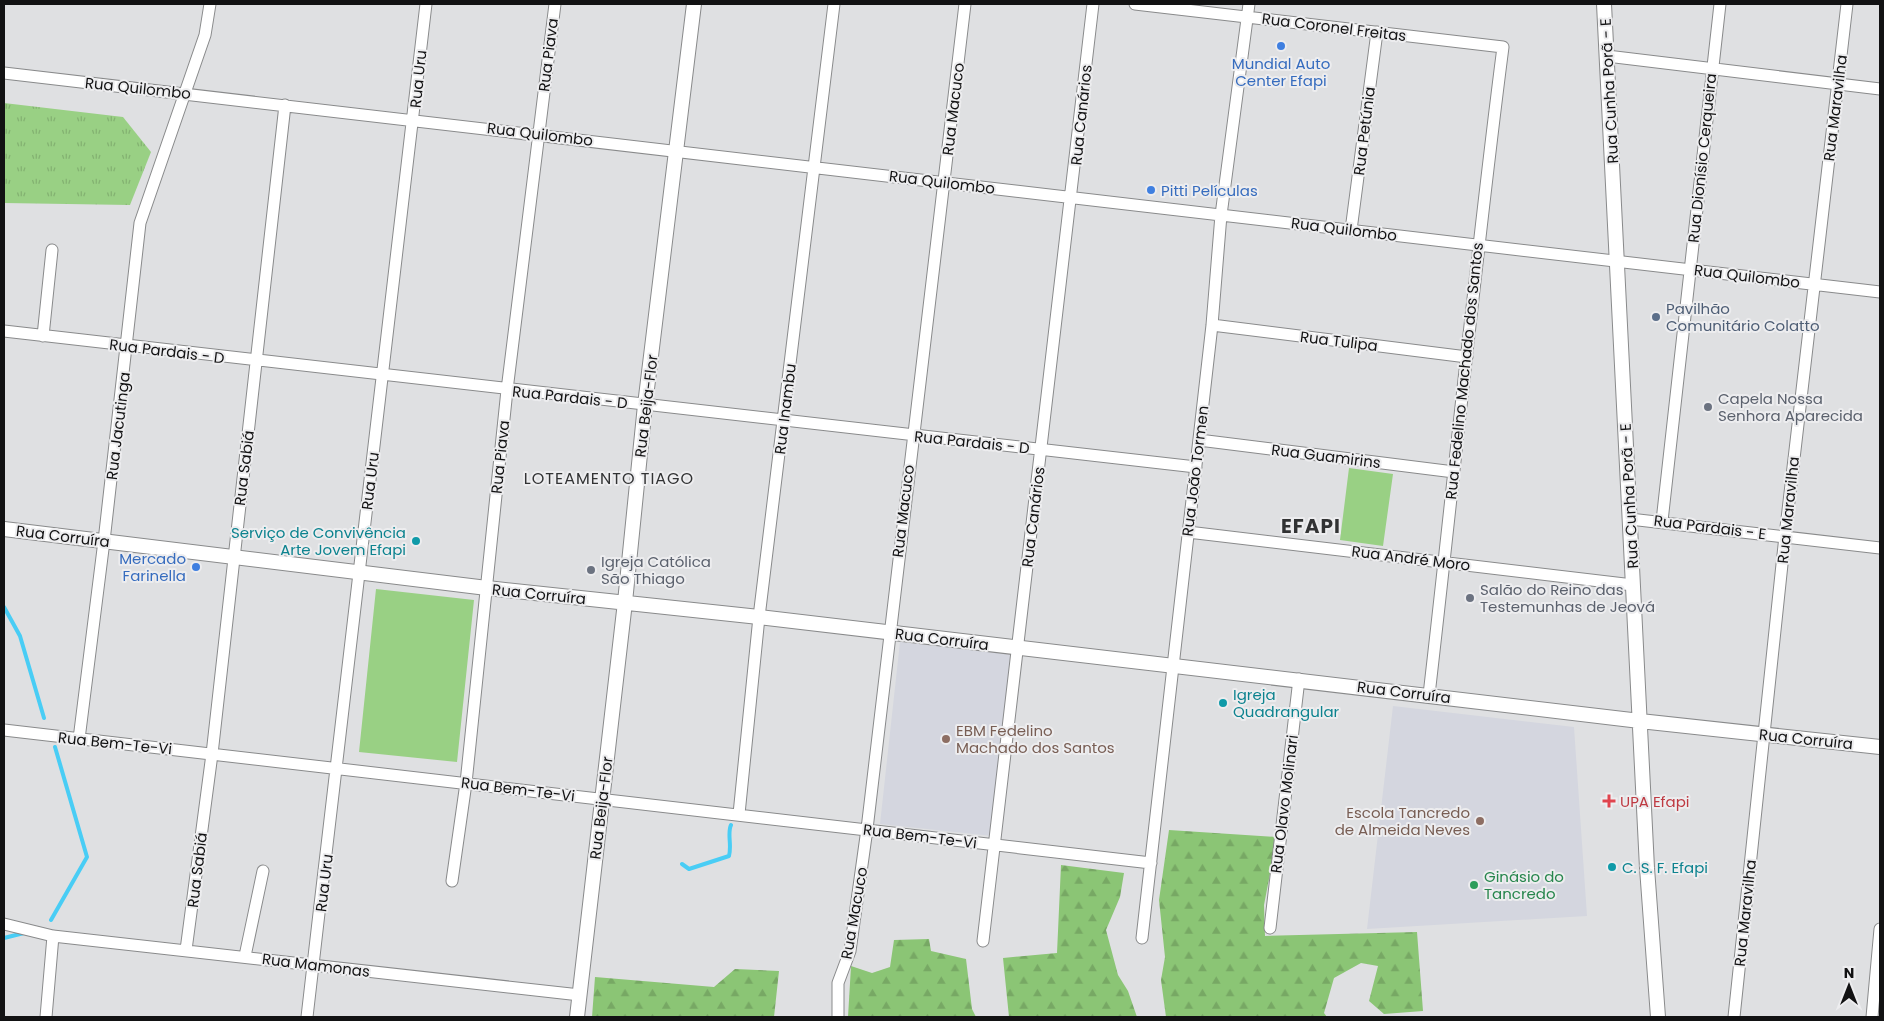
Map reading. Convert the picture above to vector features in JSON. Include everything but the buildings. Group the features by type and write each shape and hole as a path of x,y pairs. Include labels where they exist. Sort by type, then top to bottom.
{"street":[{"name":"Rua Jacutinga","path":"79,739 104,541 140,223 205,35 210,4"},
{"name":"Rua Uru","path":"307,1017 426,4"},
{"name":"Rua Piava","path":"452,880 466,783 507,390 555,4"},
{"name":"Rua Beija-Flor","path":"577,1017 625,602 645,405 694,4"},
{"name":"Rua Inambu","path":"739,814 759,617 834,4"},
{"name":"Rua Macuco","path":"838,1017 838,983 850,951 867,829 912,435 945,182 965,4"},
{"name":"Rua Canários","path":"983,942 1072,197 1093,4"},
{"name":"Rua Coronel Freitas","path":"1135,4 1503,47"},
{"name":"Rua João Tormen","path":"1142,938 1212,325 1221,215 1249,4"},
{"name":"Rua Cunha Porã - E","path":"1604,4 1647,868 1658,1017"},
{"name":"Rua Dionísio Cerqueira","path":"1662,521 1720,4"},
{"name":"Rua Maravilha","path":"1734,1017 1785,536 1847,4"},
{"name":"Rua Petúnia","path":"1351,230 1377,32"},
{"name":"Rua Fedelino Machado dos Santos","path":"1429,695 1467,357 1477,244 1503,47"},
{"path":"1607,56 1880,89"},
{"name":"Rua Quilombo","path":"4,73 677,150 1880,292"},
{"name":"Rua Sabiá","path":"186,950 212,754 285,105"},
{"path":"43,336 52,250"},
{"name":"Rua Tulipa","path":"1212,325 1467,357"},
{"name":"Rua Pardais - D","path":"4,331 256,362 1196,467"},
{"name":"Rua Guamirins","path":"1199,440 1454,472"},
{"name":"Rua Pardais - E","path":"1630,519 1662,521 1880,548"},
{"name":"Rua Corruíra","path":"4,529 487,588 759,617 1299,679 1640,721 1880,747"},
{"name":"Rua André Moro","path":"1188,532 1633,585"},
{"name":"Rua Olavo Molinari","path":"1270,928 1299,679"},
{"name":"Rua Bem-Te-Vi","path":"4,730 1151,863"},
{"path":"245,956 262,871"},
{"name":"Rua Mamonas","path":"4,924 53,936 580,995"},
{"path":"1872,1017 1880,928"},
{"path":"46,1017 53,936"}],"shaded area":[{"name":"EBM Fedelino Machado dos Santos","path":"900,642 1013,655 992,836 880,824"},
{"name":"Escola Tancredo de Almeida Neves","path":"1393,706 1574,727 1587,916 1367,929"}],"green space":[{"path":"4,103 123,117 151,152 130,205 4,203"},
{"path":"1349,468 1393,474 1383,546 1340,540"},
{"path":"376,589 474,600 457,762 359,752"},
{"path":"1169,830 1277,837 1264,905 1265,936 1417,932 1423,1011 1384,1014 1369,1001 1378,966 1361,963 1334,978 1324,1013 1327,1017 1166,1017 1161,980 1165,957 1159,900"},
{"path":"1061,865 1124,873 1120,897 1106,930 1118,975 1128,991 1137,1017 1009,1017 1003,958 1057,953"},
{"path":"929,939 931,951 966,959 972,1009 976,1017 848,1017 851,966 872,973 890,967 894,940"},
{"path":"735,969 779,971 774,1017 592,1017 595,977 714,987"}],"waterway":[{"path":"4,607 20,636 44,718"},
{"path":"51,920 87,857 55,747"},
{"path":"682,864 689,869 729,856 729,832 731,825"},
{"path":"4,938 24,933"}],"place":[{"name":"Mundial Auto Center Efapi","path":"1281,46"},
{"name":"Pitti Películas","path":"1151,190"},
{"name":"Pavilhão Comunitário Colatto","path":"1656,317"},
{"name":"Capela Nossa Senhora Aparecida","path":"1708,407"},
{"name":"Serviço de Convivência Arte Jovem Efapi","path":"416,541"},
{"name":"Mercado Farinella","path":"196,567"},
{"name":"Igreja Católica São Thiago","path":"591,570"},
{"name":"Salão do Reino das Testemunhas de Jeová","path":"1470,598"},
{"name":"Igreja Quadrangular","path":"1223,703"},
{"name":"EBM Fedelino Machado dos Santos","path":"946,739"},
{"name":"UPA Efapi","path":"1609,801"},
{"name":"Escola Tancredo de Almeida Neves","path":"1480,821"},
{"name":"C. S. F. Efapi","path":"1612,867"},
{"name":"Ginásio do Tancredo","path":"1474,885"}],"district":[{"name":"LOTEAMENTO TIAGO","path":"609,478"},
{"name":"EFAPI","path":"1311,526"}]}
